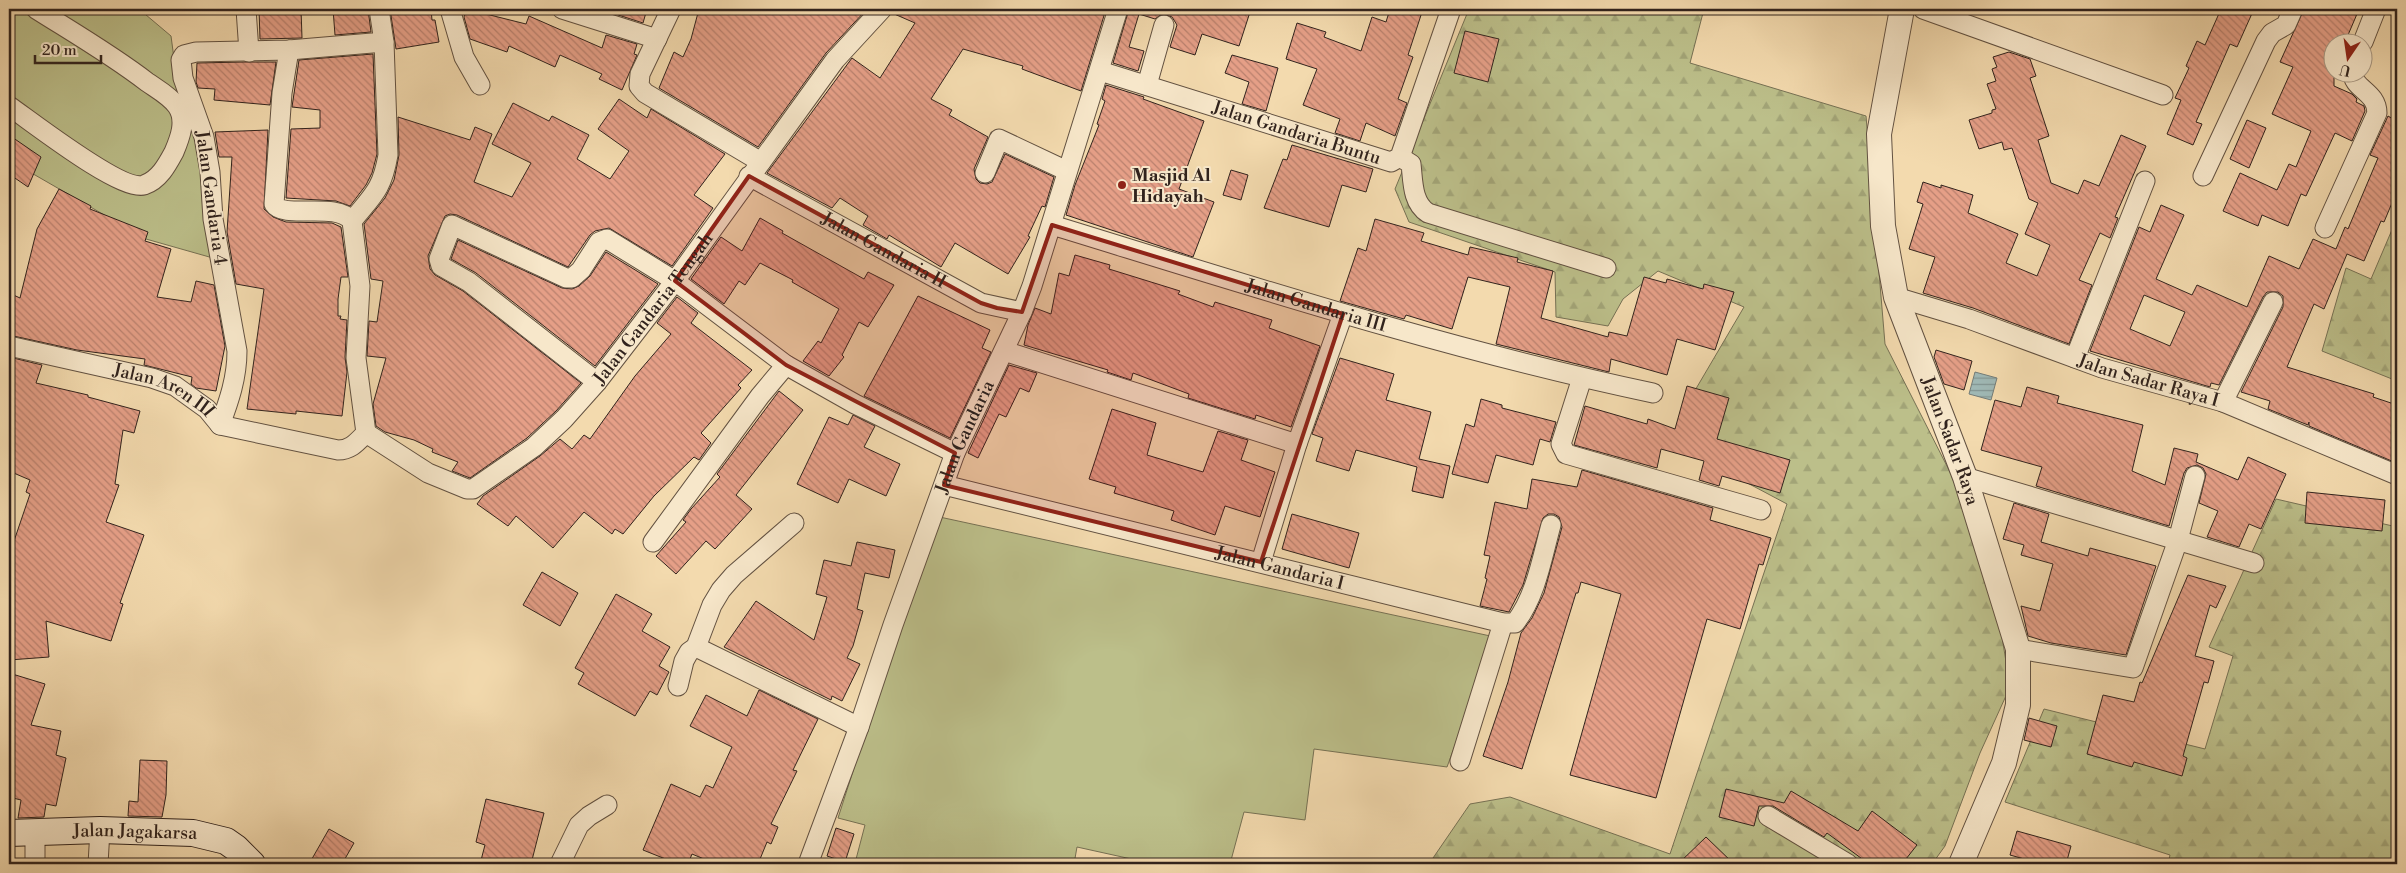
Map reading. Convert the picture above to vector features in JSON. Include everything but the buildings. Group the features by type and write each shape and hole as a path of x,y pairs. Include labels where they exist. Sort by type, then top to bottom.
{"main road":[{"name":"Jalan Jagakarsa","path":"9,833 100,830 193,832 213,836 236,848 252,864"}],"street":[{"path":"9,106 96,167 131,185 145,185 162,173 181,138 182,119 177,106 167,97 129,68 36,9"},
{"path":"246,9 249,52"},
{"path":"352,221 379,189 388,155 384,42 379,9"},
{"path":"450,9 464,57 480,85"},
{"path":"562,9 657,39 671,9"},
{"name":"Jalan Gandaria Tengah","path":"366,432 428,473 467,489 474,489 534,447 564,419 597,382 674,281 835,60 882,9"},
{"name":"Jalan Gandaria","path":"808,864 859,727 893,625 955,453 1022,312 1052,226 1066,171 1100,71 1118,9"},
{"name":"Jalan Gandaria Buntu","path":"1100,71 1391,162 1400,157 1451,9"},
{"name":"Jalan Sadar Raya","path":"1902,9 1879,134 1883,226 1896,297 1965,477 2018,649 2018,705 2004,764 1961,864"},
{"path":"1923,9 2163,95"},
{"path":"2368,32 2376,9"},
{"path":"2204,176 2266,40 2289,17"},
{"path":"1147,85 1164,25"},
{"name":"Jalan Gandaria II","path":"657,39 640,74 640,86 645,92 755,169 981,303 1022,312"},
{"name":"Jalan Gandaria 4","path":"220,425 230,399 237,369 237,351 215,228 204,137 183,78 180,62 184,55 196,52 289,50 384,42"},
{"path":"289,50 282,93 274,204 277,208 283,210 335,213 346,216 352,221 360,286 356,358 366,432"},
{"path":"2325,228 2377,113 2375,99 2356,82"},
{"path":"985,173 999,139 1066,171"},
{"path":"1400,157 1411,164 1414,191 1419,204 1428,214 1606,268"},
{"path":"2075,358 2145,181"},
{"path":"597,382 469,282 441,266 439,258 452,224 566,278 576,275 599,242 605,239 674,281 786,365 855,404 955,453"},
{"name":"Jalan Gandaria III","path":"1052,226 1413,334 1582,378 1653,394"},
{"name":"Jalan Sadar Raya I","path":"1896,297 1969,319 2102,368 2223,402 2397,475"},
{"path":"2223,402 2273,302"},
{"path":"1262,562 1297,444 1343,314"},
{"name":"Jalan Aren III","path":"9,346 152,378 176,386 206,409 220,425 338,450 346,450 353,446 366,432"},
{"path":"1004,351 1297,444"},
{"path":"652,542 760,396 786,365"},
{"path":"1582,378 1561,444 1566,454 1761,510"},
{"path":"2018,649 2133,668 2178,540 2195,476"},
{"path":"1965,477 2254,563"},
{"name":"Jalan Gandaria I","path":"944,484 1503,623"},
{"path":"678,686 684,662 689,652 696,647 712,606 721,590 734,575 794,523"},
{"path":"1460,761 1503,623 1515,623 1530,596 1551,525"},
{"path":"696,647 859,727"},
{"path":"560,864 579,825 589,816 607,806"},
{"path":"1768,816 1848,864"},
{"path":"98,864 100,830"},
{"path":"35,833 35,864"}],"highlighted area":[{"path":"749,176 981,303 997,308 1022,312 1052,225 1343,314 1261,562 944,485 955,453 786,365 675,281"}],"green space":[{"path":"9,9 139,9 171,36 177,81 193,117 227,262 146,239 9,160"},
{"path":"1469,9 1704,9 1690,63 1866,116 1885,344 1951,474 1996,599 2010,687 1980,753 1945,846 1932,864 1437,864 1433,858 1470,804 1510,797 1670,854 1787,504 1706,461 1687,404 1744,307 1658,271 1623,299 1608,326 1556,317 1555,272 1409,222 1395,189"},
{"path":"2397,218 2397,381 2322,351 2346,268 2371,279"},
{"path":"2276,499 2397,527 2397,864 2168,864 2170,855 2005,802 2044,709 2205,749 2233,656 2209,647"},
{"path":"935,516 1495,637 1447,767 1314,749 1305,820 1244,812 1230,864 1154,864 1077,847 1074,864 855,863 865,825 838,818"}],"water":[{"path":"1975,372 1997,378 1991,400 1969,394"}],"place":[{"name":"Masjid Al Hidayah","path":"1122,185"}]}
